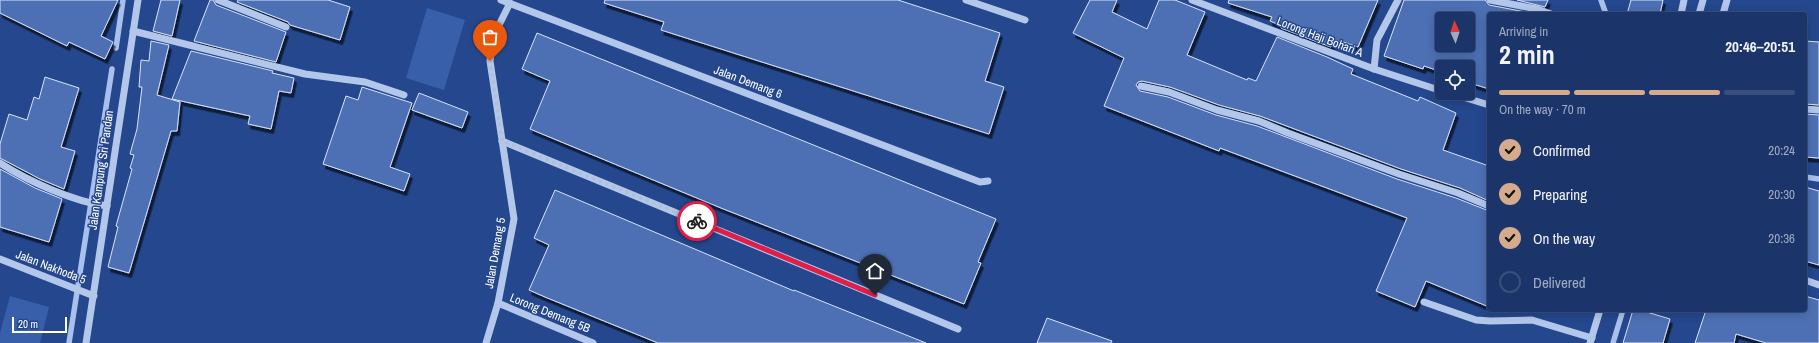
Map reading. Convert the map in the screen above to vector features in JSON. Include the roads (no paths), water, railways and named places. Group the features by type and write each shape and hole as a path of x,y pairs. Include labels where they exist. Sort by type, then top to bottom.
{"street":[{"name":"Jalan Kampung Sri Pandan","path":"86,343 138,0"},
{"path":"218,0 286,26"},
{"name":"Jalan Demang 6","path":"501,0 980,182 988,181"},
{"path":"966,0 1025,20"},
{"name":"Lorong Haji Bohari A","path":"1192,0 1374,69 1435,89"},
{"path":"1374,69 1377,40 1398,0"},
{"path":"1490,0 1545,12"},
{"path":"1681,12 1684,0"},
{"path":"1700,12 1704,0"},
{"path":"1724,12 1727,0"},
{"name":"Jalan Demang 5","path":"486,343 498,303 514,219 490,61 492,37 510,3"},
{"path":"133,31 305,74 365,82 404,95"},
{"path":"1140,86 1169,92 1218,110 1259,121 1399,174 1458,193 1487,205"},
{"path":"1473,100 1487,104"},
{"path":"1807,109 1819,110"},
{"path":"502,141 958,329"},
{"path":"0,163 28,180 91,203 107,206"},
{"name":"Jalan Nakhoda 5","path":"0,259 94,296"},
{"path":"1807,281 1819,285"},
{"path":"1424,302 1476,320 1532,320 1591,340 1599,312"},
{"name":"Lorong Demang 5B","path":"498,303 593,343"}],"waterway":[{"path":"116,48 123,0"},
{"path":"1601,0 1605,12"},
{"path":"69,343 112,69"},
{"path":"1807,177 1819,179"},
{"path":"1613,343 1622,312"}]}
